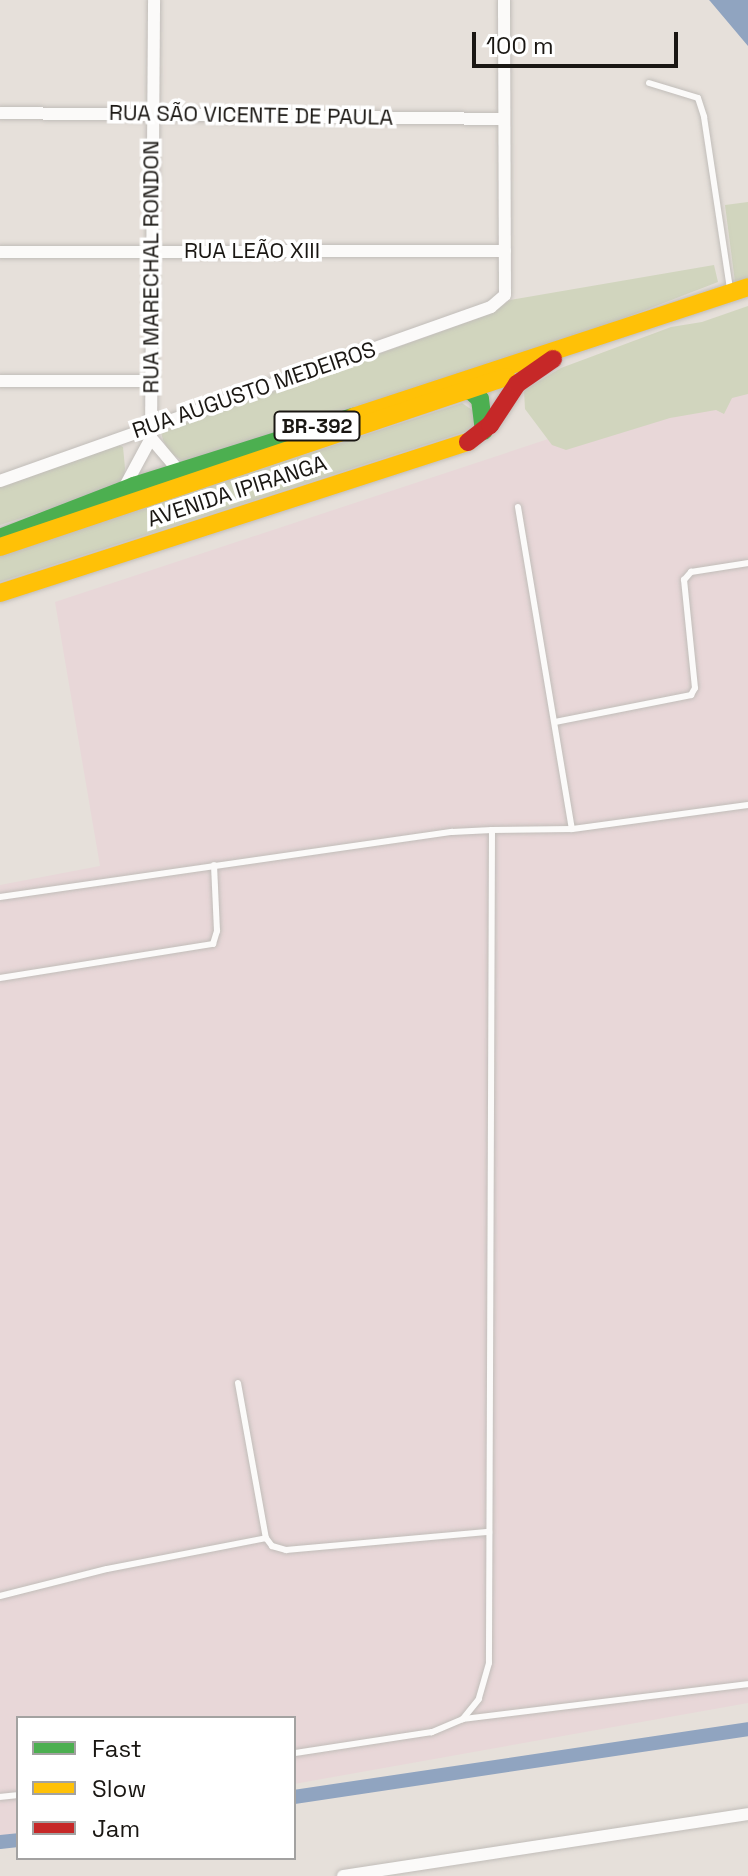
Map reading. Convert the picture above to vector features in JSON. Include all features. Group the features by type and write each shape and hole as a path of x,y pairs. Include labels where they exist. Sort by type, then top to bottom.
{"main road":[{"name":"BR-392","path":"0,531 59,516 185,470 577,346 739,289"},
{"name":"BR-392","path":"0,547 134,500 471,391 577,346"},
{"name":"AVENIDA IPIRANGA","path":"0,593 473,440 484,431 517,384 550,360"},
{"path":"185,470 273,448 445,390 471,391 483,407 484,431"},
{"path":"0,538 59,516"}],"street":[{"name":"RUA MARECHAL RONDON","path":"122,492 151,432 154,0"},
{"path":"504,0 505,251"},
{"name":"RUA SÃO VICENTE DE PAULA","path":"0,113 503,119"},
{"name":"RUA LEÃO XIII","path":"0,252 505,251"},
{"name":"RUA AUGUSTO MEDEIROS","path":"0,481 151,432 491,307 505,295 505,251"},
{"path":"0,381 150,381"},
{"path":"151,432 185,470"},
{"path":"343,1876 748,1814"}],"lane":[{"path":"649,83 698,98 739,289"},
{"path":"518,507 572,829"},
{"path":"555,722 691,695 695,688 684,580 691,572 748,563"},
{"path":"0,897 452,832 572,829 748,805"},
{"path":"463,1719 479,1699 489,1663 492,830"},
{"path":"0,978 213,944 217,931 214,865"},
{"path":"238,1383 266,1538 272,1546 286,1550 489,1532"},
{"path":"0,1596 107,1569 266,1538"},
{"path":"296,1753 432,1732 463,1719 656,1698 748,1684"}],"shaded area":[{"path":"748,373 748,1703 296,1784 296,1716 16,1716 16,1833 0,1836 0,885 100,866 55,602"}],"green space":[{"path":"748,202 748,278 735,282 725,205"},
{"path":"714,265 718,282 578,336 186,463 170,453 163,440 161,432 490,314 510,300"},
{"path":"748,306 748,394 732,398 724,414 716,410 670,418 566,450 552,445 525,409 524,390 561,368 671,327 702,322"},
{"path":"462,403 475,412 478,421 471,430 0,582 0,555"},
{"path":"117,444 123,447 125,468 124,477 115,488 0,525 0,486"}],"water":[{"path":"748,0 748,46 710,1"}],"waterway":[{"path":"296,1797 748,1729"},
{"path":"0,1842 16,1840"}],"traffic: fast":[{"path":"448,390 471,391 480,399 484,431"},
{"path":"0,538 134,486 353,417"}],"traffic: slow":[{"path":"353,417 748,287"},
{"path":"0,547 506,377"},
{"path":"0,593 468,442"}],"traffic: jam":[{"path":"468,442 490,425 517,384 553,359"}]}
